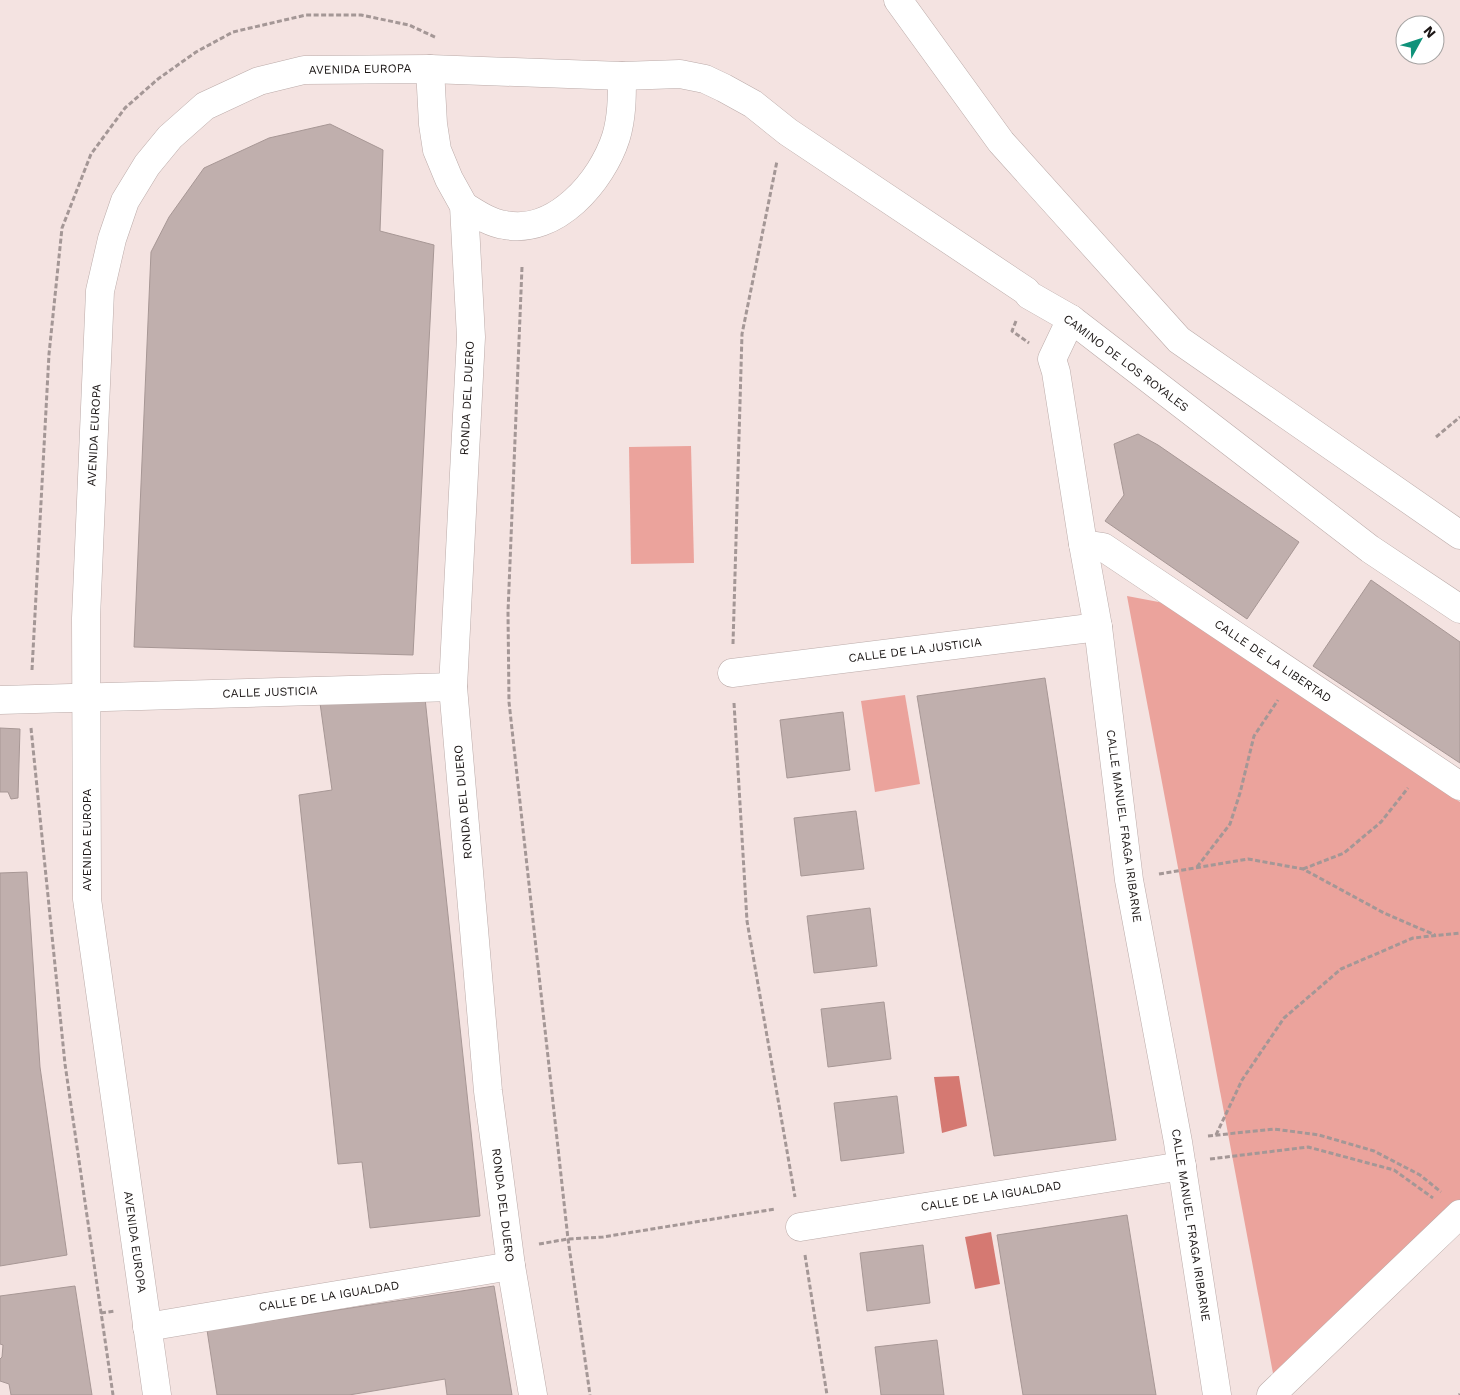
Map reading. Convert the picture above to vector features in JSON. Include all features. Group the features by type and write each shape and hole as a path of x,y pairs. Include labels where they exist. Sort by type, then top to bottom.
{"street":[{"path":"898,0 1001,142 1179,340 1460,535"},
{"name":"AVENIDA EUROPA","path":"157,1395 87,899 86,618 100,291 112,238 125,201 147,166 170,137 205,106 260,81 304,70 430,69 622,76 680,74 705,79 753,104 784,130"},
{"name":"RONDA DEL DUERO","path":"430,69 433,124 437,150 464,206 470,337 453,687 488,1091 511,1266 532,1395"},
{"path":"464,206 488,220 506,226 542,223 560,213 580,197 606,159 615,138 621,116 622,76"},
{"name":"CAMINO DE LOS ROYALES","path":"784,130 1030,295 1071,319 1370,549 1460,610"},
{"path":"1052,359 1071,319"},
{"name":"CALLE MANUEL FRAGA IRIBARNE","path":"1052,359 1056,372 1098,627 1129,880 1194,1163 1217,1395"},
{"name":"CALLE DE LA LIBERTAD","path":"1083,544 1103,548 1460,786"},
{"name":"CALLE DE LA JUSTICIA","path":"732,673 1098,627"},
{"name":"CALLE JUSTICIA","path":"0,700 453,687"},
{"name":"CALLE DE LA IGUALDAD","path":"800,1227 1194,1163"},
{"path":"1271,1395 1459,1215"},
{"name":"CALLE DE LA IGUALDAD","path":"147,1326 511,1266"}],"path":[{"path":"113,1395 66,1064 28,699 33,658 49,354 62,228 91,154 125,108 196,52 233,32 306,15 361,15 409,25 441,40"},
{"path":"784,130 742,334 732,673 747,921 800,1227 826,1395"},
{"path":"522,267 508,612 509,702 568,1240 590,1395"},
{"path":"1030,295 1012,331 1052,359"},
{"path":"1436,437 1460,417"},
{"path":"1197,868 1230,824 1254,736 1270,714 1294,674"},
{"path":"1302,869 1344,853 1381,822 1427,764"},
{"path":"1160,884 1159,874 1248,859 1302,869 1384,913 1436,936"},
{"path":"1216,1136 1242,1080 1284,1018 1340,969 1413,938 1460,933"},
{"path":"1194,1163 1308,1147 1394,1170 1459,1215"},
{"path":"1194,1163 1206,1152"}],"shaded area":[{"path":"691,446 694,563 631,564 629,447"},
{"path":"1127,596 1164,603 1460,802 1460,1204 1275,1384"},
{"path":"905,695 920,784 875,792 861,701"},
{"path":"959,1076 967,1126 942,1133 934,1077"},
{"path":"991,1232 1000,1284 975,1289 965,1237"}],"building":[{"path":"330,124 383,150 380,231 434,245 413,655 134,647 151,252 169,217 204,168 269,138"},
{"path":"1138,434 1158,445 1299,542 1247,619 1105,521 1124,495 1114,444"},
{"path":"1371,580 1460,642 1460,763 1313,666"},
{"path":"1045,678 1116,1140 994,1156 917,696"},
{"path":"425,698 480,1216 370,1228 362,1162 338,1164 299,795 332,790 320,703"},
{"path":"843,712 850,770 787,778 780,720"},
{"path":"0,728 20,729 18,798 11,799 8,792 0,792"},
{"path":"856,811 864,869 801,876 794,818"},
{"path":"27,872 40,1067 67,1255 0,1266 0,873"},
{"path":"870,908 877,966 814,973 807,916"},
{"path":"884,1002 891,1059 828,1067 821,1009"},
{"path":"897,1096 904,1153 841,1161 834,1103"},
{"path":"1127,1215 1156,1395 1023,1395 997,1235"},
{"path":"923,1245 930,1303 867,1311 860,1253"},
{"path":"75,1286 92,1395 11,1395 9,1384 0,1381 0,1359 2,1357 3,1345 0,1344 0,1296"},
{"path":"494,1286 512,1395 447,1395 445,1379 349,1395 217,1395 207,1330"},
{"path":"937,1340 944,1395 881,1395 875,1347"}]}
